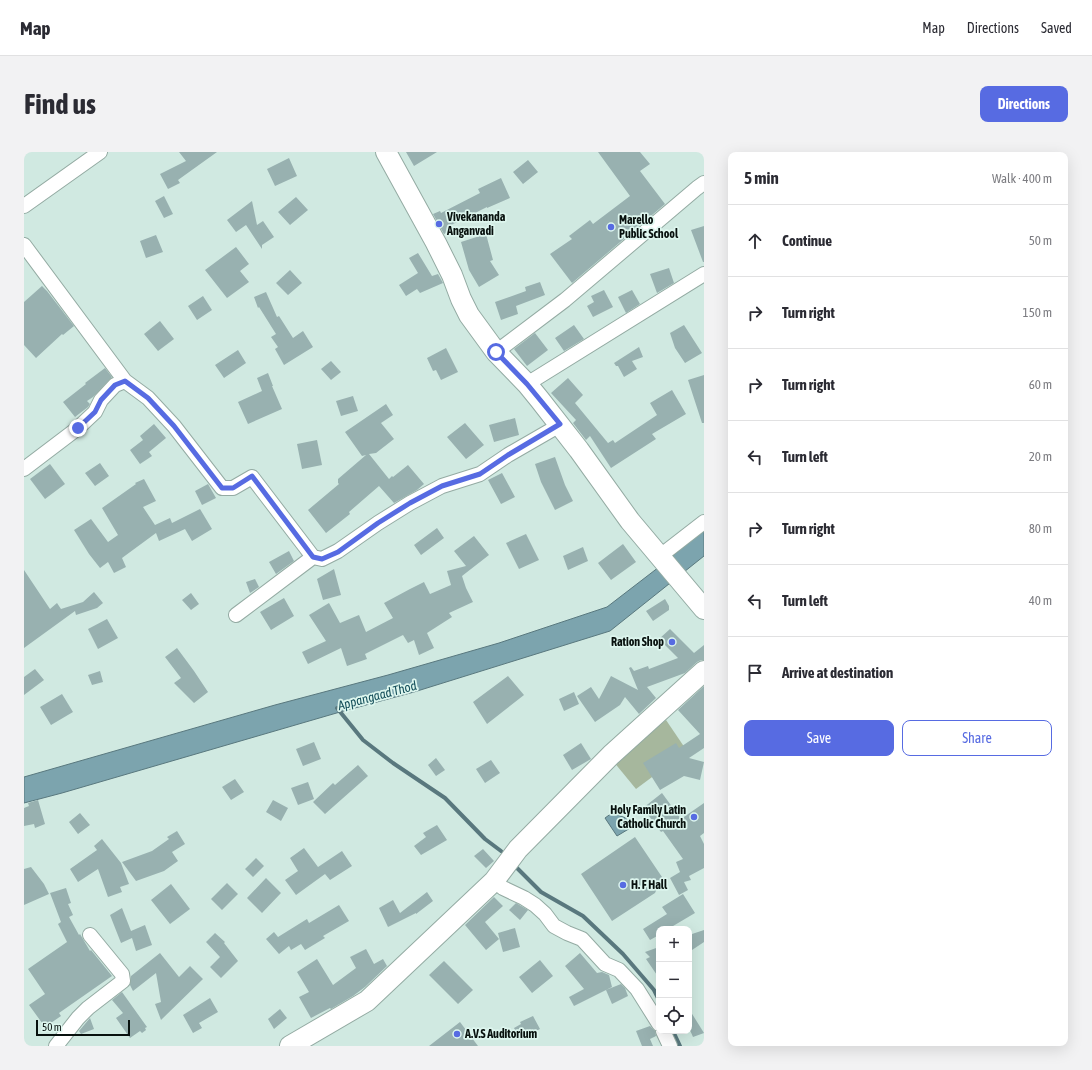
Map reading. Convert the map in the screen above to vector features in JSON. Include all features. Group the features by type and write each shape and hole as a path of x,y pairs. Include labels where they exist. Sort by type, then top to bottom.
{"main road":[{"path":"386,152 449,268 466,310 496,352 527,384 560,424 630,522 704,609"},
{"path":"290,1046 367,1001 494,881 518,849 611,755 704,671"}],"street":[{"path":"24,206 100,152"},
{"path":"496,352 565,300 704,183"},
{"path":"24,244 125,381 148,398 174,426 222,488 233,488 252,476 313,557 322,559 338,552 378,523 410,503 442,486 480,474 508,455 560,424"},
{"path":"527,384 704,274"},
{"path":"24,469 78,428 95,412 101,400 115,385 125,381"},
{"path":"664,561 664,553 704,522"},
{"path":"236,615 313,557"},
{"path":"494,881 503,888 524,898 535,906 545,914 554,926 582,939 605,964 619,970 637,989 656,1019"},
{"path":"56,1046 78,1018 88,1008 123,981 122,974 90,935"},
{"path":"664,1034 670,1046"}],"green space":[{"path":"666,720 687,751 636,789 613,761"}],"water":[{"name":"Appangaad Thod","path":"704,530 704,556 610,631 414,692 24,803 24,777 499,643 607,607"},
{"path":"612,813 626,818 632,827 617,836 605,818"}],"building":[{"path":"179,152 217,152 178,180 180,183 168,189 160,174 186,161"},
{"path":"406,152 437,152 414,166"},
{"path":"598,152 640,152 650,164 640,171 665,204 572,283 550,254 572,239 569,236 590,220 593,224 630,196"},
{"path":"289,158 297,176 275,186 267,169"},
{"path":"528,160 538,172 523,184 513,172"},
{"path":"501,178 510,198 487,207 447,227 449,232 444,234 433,214 440,211 441,213 480,193 478,189"},
{"path":"164,196 173,214 164,218 155,201"},
{"path":"296,197 308,210 290,225 278,212"},
{"path":"252,201 257,225 263,221 274,237 262,245 262,249 246,225 236,232 227,220"},
{"path":"704,226 704,262 703,262 691,230"},
{"path":"486,234 493,260 490,261 499,275 479,287 469,270 461,242"},
{"path":"156,235 163,252 146,258 140,241"},
{"path":"236,247 249,264 240,271 249,282 227,298 205,270"},
{"path":"418,253 432,276 438,274 443,283 420,293 417,289 406,296 399,285 418,273 409,258"},
{"path":"669,268 674,283 657,293 650,274"},
{"path":"290,270 302,283 288,295 276,283"},
{"path":"540,282 545,295 516,306 518,314 501,320 495,302 526,291 525,287"},
{"path":"42,286 74,326 63,335 62,334 36,358 24,345 24,302"},
{"path":"604,290 613,307 593,317 587,306 594,302 591,296"},
{"path":"632,290 640,304 626,313 618,297"},
{"path":"266,292 277,317 279,316 293,338 303,331 313,347 284,365 275,349 278,347 271,337 276,334 259,307 258,308 254,297"},
{"path":"203,296 212,310 197,320 188,306"},
{"path":"160,321 174,339 158,351 144,334"},
{"path":"574,325 584,339 564,351 555,338"},
{"path":"684,325 702,353 685,363 675,348 670,333"},
{"path":"535,333 548,350 527,366 514,349"},
{"path":"639,347 643,357 632,361 637,369 624,377 618,366 614,363"},
{"path":"446,348 458,372 441,380 436,370 433,371 427,358"},
{"path":"238,350 246,363 224,378 215,365"},
{"path":"331,361 341,372 331,380 321,369"},
{"path":"105,368 112,377 93,397 87,401 90,404 88,407 75,417 63,402"},
{"path":"268,373 282,409 248,424 238,402 262,391 257,378"},
{"path":"704,375 704,423 702,423 688,380"},
{"path":"568,378 583,395 575,403 608,443 613,440 615,443 657,415 650,403 672,390 686,414 652,434 656,439 611,468 590,436 586,440 573,423 576,420 551,393"},
{"path":"353,396 358,411 341,416 336,401"},
{"path":"386,404 393,415 381,423 394,439 376,453 369,454 389,479 408,465 424,484 417,490 394,503 379,486 349,512 350,514 326,533 308,510 339,484 338,479 366,455 362,456 345,432"},
{"path":"515,418 519,435 494,442 489,425"},
{"path":"465,423 484,445 466,459 447,437"},
{"path":"154,424 166,438 149,452 152,456 140,464 130,450 143,440 140,436"},
{"path":"317,440 322,465 302,469 297,444"},
{"path":"555,457 565,485 573,501 555,510 541,482 535,464"},
{"path":"100,463 109,476 95,486 85,473"},
{"path":"50,464 65,484 45,499 30,479"},
{"path":"502,473 515,497 501,504 488,480"},
{"path":"144,479 156,501 143,507 155,525 170,518 172,523 200,509 212,529 192,541 185,529 159,541 156,533 122,558 126,567 114,573 108,562 100,568 74,530 91,519 108,542 118,535 102,508 136,484 135,483"},
{"path":"208,484 216,498 202,505 195,491"},
{"path":"437,528 444,538 421,555 414,545"},
{"path":"526,534 539,560 519,569 506,543"},
{"path":"474,536 489,555 462,576 473,602 449,613 452,617 427,633 434,648 419,655 414,640 408,643 403,635 365,654 367,659 347,666 341,648 308,664 302,652 326,641 309,615 329,603 340,623 359,615 366,632 393,618 384,603 424,582 430,594 451,585 447,571 466,566 454,551"},
{"path":"623,544 636,562 611,580 598,563"},
{"path":"583,547 588,561 568,570 563,556"},
{"path":"289,551 294,561 276,574 269,562"},
{"path":"334,569 341,595 323,600 317,579"},
{"path":"24,570 50,609 57,603 61,609 83,602 94,592 103,603 97,608 76,615 75,611 24,648"},
{"path":"255,579 259,587 250,593 246,582"},
{"path":"191,593 199,604 191,610 182,600"},
{"path":"284,598 294,616 271,630 260,612"},
{"path":"665,599 669,606 669,610 653,621 646,611"},
{"path":"107,619 118,638 98,649 88,629"},
{"path":"670,629 694,653 704,645 704,660 697,662 685,673 647,687 656,698 639,714 625,697 620,705 595,722 577,696 591,687 599,699 611,676 638,690 629,668 631,667 634,671 648,666 649,669 678,658 659,639"},
{"path":"177,648 208,692 194,703 174,683 181,678 165,657"},
{"path":"35,669 44,680 24,695 24,677"},
{"path":"100,671 103,682 92,685 88,675"},
{"path":"508,676 524,695 487,724 473,702"},
{"path":"704,686 704,748 689,758 704,762 700,780 684,776 660,790 643,763 676,743 679,748 700,734 678,710"},
{"path":"574,692 579,704 564,711 559,699"},
{"path":"62,694 73,712 51,725 40,707"},
{"path":"314,742 321,759 303,766 296,749"},
{"path":"581,743 591,759 572,770 563,755"},
{"path":"436,758 445,770 436,776 428,765"},
{"path":"491,760 500,773 485,783 476,769"},
{"path":"358,765 368,776 325,814 313,802 333,783 335,785"},
{"path":"235,779 244,792 231,800 222,787"},
{"path":"308,782 314,799 298,805 291,788"},
{"path":"662,793 681,819 704,803 704,833 700,836 704,844 704,868 689,876 691,880 684,882 688,890 679,895 670,878 680,872 676,862 683,859 663,831 661,832 643,808"},
{"path":"38,800 45,824 35,828 34,824 24,826 24,808 29,806 28,803"},
{"path":"273,800 288,808 281,821 266,812"},
{"path":"80,813 90,825 78,834 69,822"},
{"path":"437,825 447,840 421,855 414,846 426,837 423,833"},
{"path":"177,831 185,844 172,852 178,861 164,871 136,881 122,862 152,851 169,839 167,837"},
{"name":"H. F Hall","path":"635,837 662,877 655,893 612,921 581,874"},
{"path":"102,839 121,863 129,884 120,887 122,892 108,897 98,869 78,882 70,869 97,850 94,846"},
{"path":"304,848 318,867 342,851 352,866 330,880 325,874 296,895 285,880 298,871 290,858"},
{"path":"483,849 494,861 486,868 474,856"},
{"path":"256,858 264,866 253,877 245,869"},
{"path":"31,867 44,884 49,894 24,905 24,869"},
{"path":"266,878 281,893 262,913 247,898"},
{"path":"227,883 238,894 222,910 211,899"},
{"path":"171,884 190,909 170,924 151,900"},
{"path":"66,888 71,903 68,904 73,915 69,917 90,951 91,950 112,976 59,1013 61,1016 45,1027 29,1005 45,994 28,969 67,942 58,924 61,922 50,893"},
{"path":"427,892 433,901 416,914 388,927 379,908 393,900 400,913"},
{"path":"683,894 695,913 673,926 656,926 656,937 650,940 643,929 667,914 662,907"},
{"path":"494,897 503,906 485,922 499,939 486,950 465,925"},
{"path":"516,903 528,910 520,920 509,910"},
{"path":"339,905 349,921 323,936 325,938 305,950 301,944 291,950 289,946 279,954 266,939 274,932 278,937 307,919 309,923"},
{"path":"122,908 131,931 145,925 152,945 136,951 132,938 121,943 110,915"},
{"path":"515,928 520,947 503,952 498,933"},
{"path":"704,930 704,942 692,950 692,934"},
{"path":"215,933 225,942 224,943 238,961 221,978 210,967 220,957 206,942"},
{"path":"656,948 656,974 646,959 650,957 645,952"},
{"path":"366,949 374,964 383,959 387,966 353,996 331,1009 330,1008 311,1018 299,997 309,992 297,972 317,959 333,985 356,968 350,957"},
{"path":"160,953 179,977 190,966 203,979 161,1020 155,1004 161,1002 156,973 133,991 130,985 131,976"},
{"path":"580,953 597,973 602,972 609,975 612,987 574,1006 569,997 584,989 565,966"},
{"path":"540,960 553,976 532,993 519,977"},
{"path":"444,961 473,990 458,1004 429,975"},
{"path":"621,984 625,988 628,996 612,1004 606,990"},
{"path":"122,992 147,1027 142,1033 140,1031 130,1038 116,1018 123,1013 112,1000"},
{"path":"210,998 218,1012 199,1023 202,1028 193,1033 183,1015"},
{"path":"280,1009 287,1018 274,1029 268,1019"},
{"path":"692,1014 704,1033 693,1037 692,1034"},
{"path":"533,1016 540,1029 528,1035 527,1033 519,1038 514,1028 521,1024 520,1022"},
{"path":"90,1018 94,1029 81,1034 79,1031"},
{"name":"A.V.S Auditorium","path":"460,1022 478,1046 429,1046"},
{"path":"650,1026 655,1031 656,1036 650,1039 653,1046 642,1046 636,1031"}],"waterway":[{"name":"Appangaad Thod","path":"337,708 363,740 393,763 445,798 485,839 501,851"},
{"path":"513,864 541,892 583,916 623,954 654,990 658,998"},
{"path":"674,1034 680,1046"}],"place":[{"name":"Vivekananda Anganvadi","path":"439,224"},
{"name":"Marello Public School","path":"611,227"},
{"name":"Ration Shop","path":"672,642"},
{"name":"Holy Family Latin Catholic Church","path":"694,817"},
{"name":"H. F Hall","path":"623,885"},
{"name":"A.V.S Auditorium","path":"457,1034"}],"route":[{"path":"78,428 95,412 101,400 115,385 125,381 148,398 174,426 222,488 233,488 252,476 313,557 322,559 338,552 378,523 410,503 442,486 480,474 508,455 560,424 527,384 496,352"}]}
